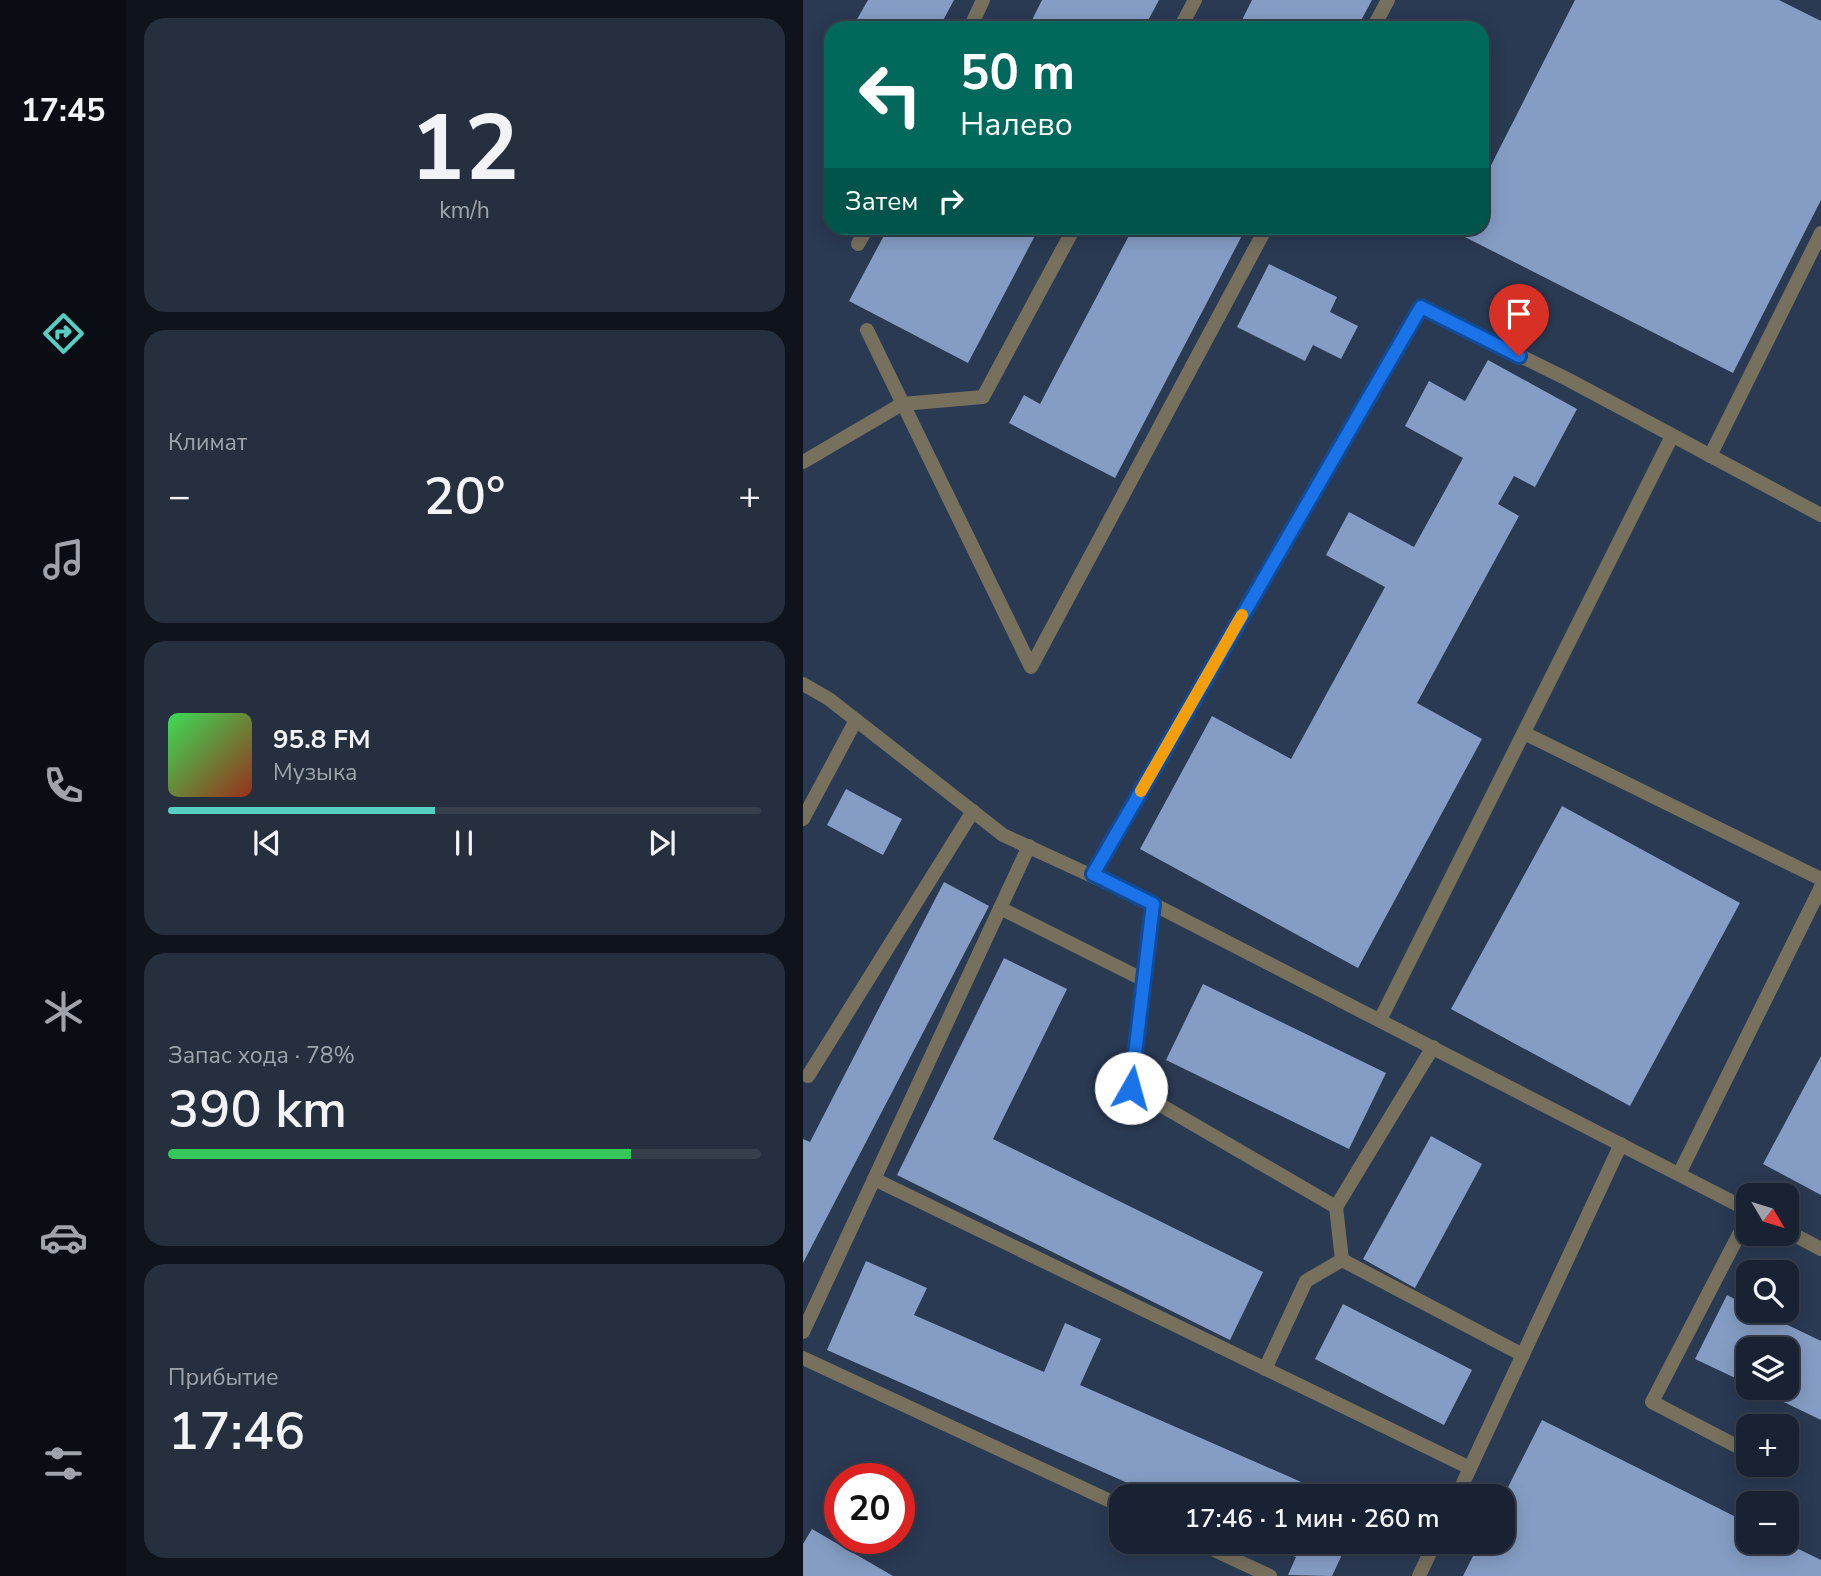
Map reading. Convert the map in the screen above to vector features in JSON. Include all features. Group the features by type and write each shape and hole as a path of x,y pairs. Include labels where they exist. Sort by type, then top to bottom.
{"lane":[{"path":"973,21 983,0"},
{"path":"1184,21 1194,0"},
{"path":"1376,21 1387,0"},
{"path":"1710,456 1821,233"},
{"path":"858,244 863,235"},
{"path":"803,462 902,404 983,397 1070,235"},
{"path":"867,330 1031,667 1262,235"},
{"path":"1093,874 1421,307 1821,515"},
{"path":"1380,1020 1672,436"},
{"path":"803,684 857,720 1003,835 1093,874 1153,904 1736,1204"},
{"path":"803,819 857,720"},
{"path":"1524,733 1821,880"},
{"path":"808,1076 973,811"},
{"path":"803,1332 1029,846"},
{"path":"1679,1174 1821,887"},
{"path":"1153,904 1131,1088 1336,1208"},
{"path":"1000,908 1144,980"},
{"path":"1342,1260 1336,1208 1433,1047"},
{"path":"1463,1484 1621,1144"},
{"path":"874,1179 1470,1468"},
{"path":"1799,1237 1821,1249"},
{"path":"1736,1240 1652,1402 1736,1446"},
{"path":"1265,1369 1306,1281 1342,1260"},
{"path":"1342,1260 1523,1355"},
{"path":"803,1357 1109,1500"},
{"path":"1223,1554 1270,1576"},
{"path":"1420,1576 1430,1554"}],"shaded area":[{"path":"803,0 1821,0 1821,1576 803,1576"}],"building":[{"path":"868,0 954,0 943,21 856,21"},
{"path":"1042,0 1159,0 1148,21 1032,21"},
{"path":"1252,0 1372,0 1361,21 1242,21"},
{"path":"1575,0 1779,0 1821,21 1821,200 1733,373 1461,235 1489,235 1489,169"},
{"path":"884,235 1035,235 968,363 849,301"},
{"path":"1129,235 1242,235 1115,478 1009,423 1024,395 1040,404"},
{"path":"1269,264 1337,297 1330,312 1358,326 1341,359 1313,345 1305,361 1237,327"},
{"path":"1488,360 1577,409 1535,487 1514,476 1498,504 1519,516 1417,703 1482,739 1358,968 1140,849 1212,716 1291,759 1385,587 1326,555 1349,512 1414,547 1463,458 1405,426 1429,381 1465,401"},
{"path":"846,789 902,819 883,855 827,825"},
{"path":"1562,806 1740,903 1630,1106 1451,1009"},
{"path":"944,882 989,906 803,1263 803,1139 810,1142"},
{"path":"1004,958 1067,989 993,1139 1263,1272 1230,1340 897,1175"},
{"path":"1203,984 1386,1073 1349,1149 1166,1060"},
{"path":"1821,1056 1821,1195 1763,1164"},
{"path":"1431,1136 1482,1164 1415,1288 1363,1259"},
{"path":"866,1261 927,1288 914,1315 1044,1372 1065,1323 1101,1339 1080,1385 1306,1484 1130,1484 827,1350"},
{"path":"1727,1295 1736,1300 1736,1323 1784,1323 1821,1341 1821,1420 1780,1400 1799,1400 1799,1337 1736,1337 1736,1378 1695,1359"},
{"path":"1343,1304 1472,1370 1444,1425 1315,1359"},
{"path":"1542,1420 1736,1517 1736,1554 1799,1554 1799,1549 1821,1560 1821,1576 1463,1576 1474,1554 1515,1554 1515,1484 1510,1484"},
{"path":"812,1529 824,1536 824,1554 855,1554 893,1576 803,1576 803,1544"},
{"path":"1289,1554 1342,1554 1332,1576 1288,1575 1296,1557"}],"slow traffic":[{"path":"1141,791 1242,615"}],"route":[{"path":"1131,1088 1153,904 1093,874 1421,307 1519,356"}]}
